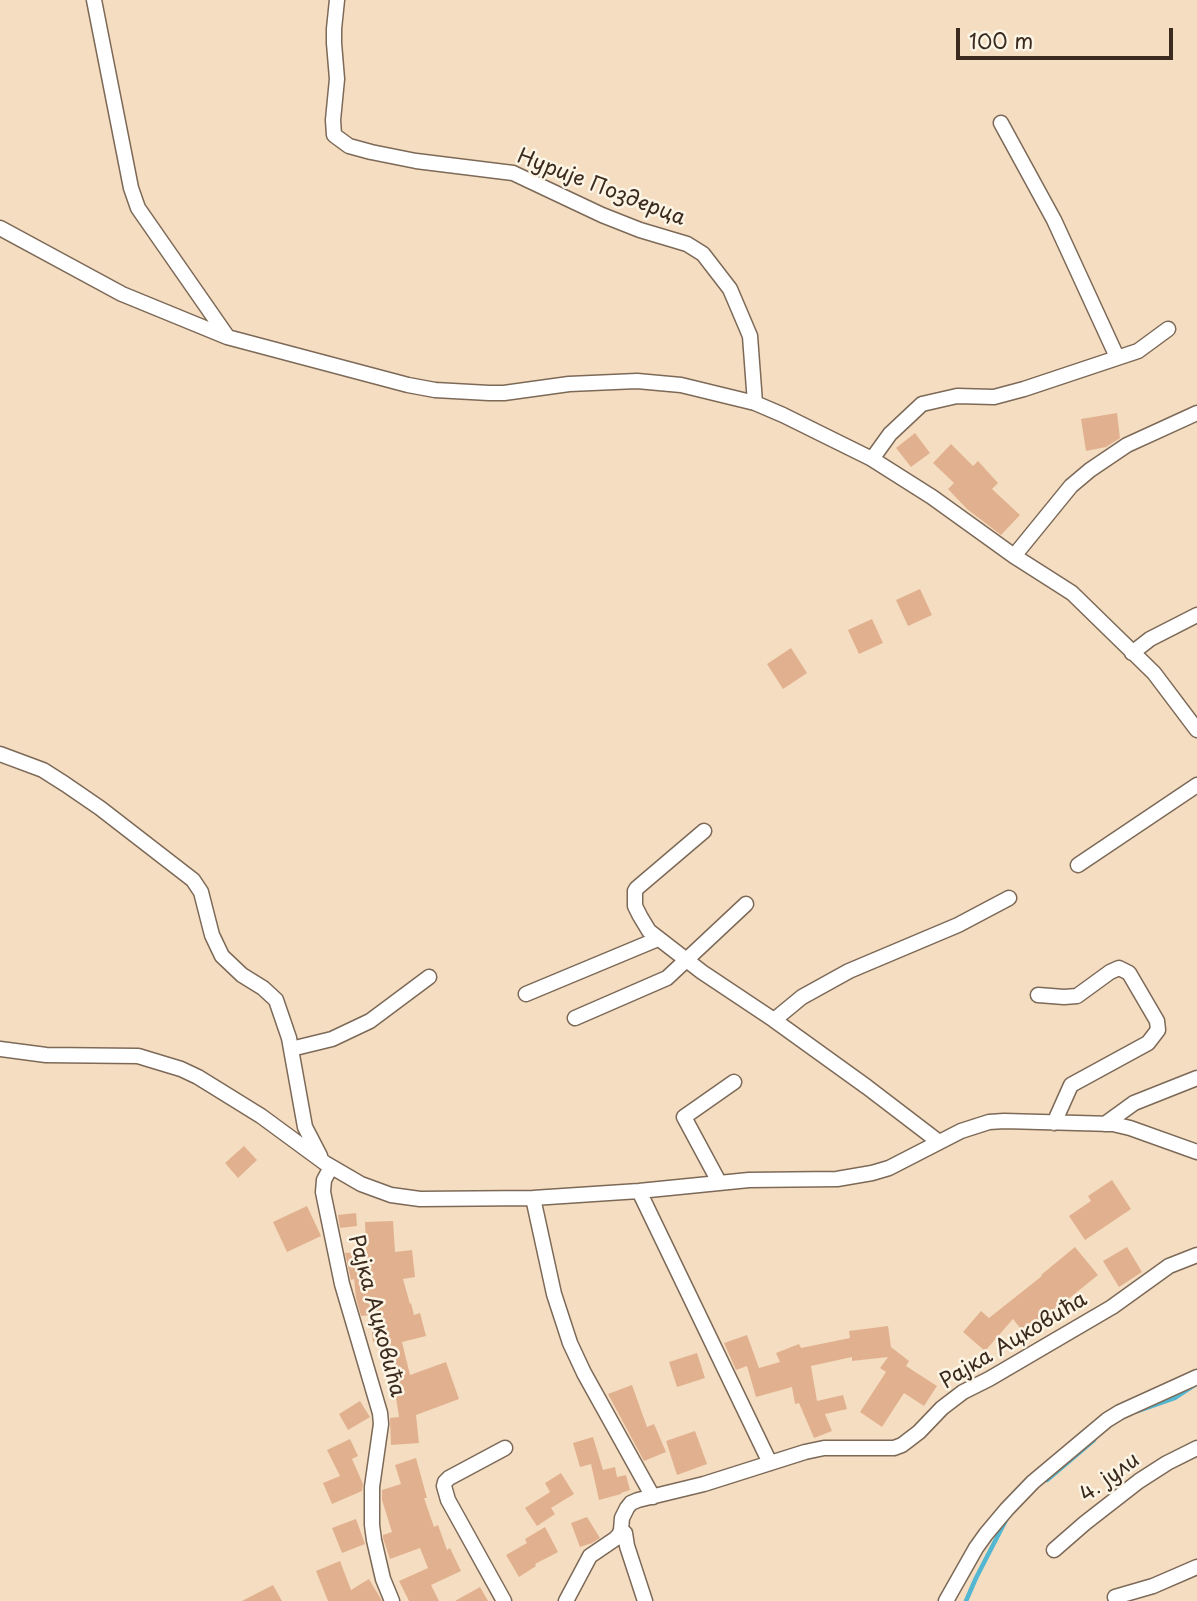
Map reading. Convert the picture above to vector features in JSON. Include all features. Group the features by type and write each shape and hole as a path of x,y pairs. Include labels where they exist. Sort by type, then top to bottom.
{"street":[{"path":"94,0 131,188 138,208 228,337"},
{"name":"Нурије Поздерца","path":"337,0 334,29 337,79 332,120 334,135 349,146 372,152 416,161 513,173 602,215 687,244 703,254 730,289 750,336 755,403"},
{"path":"1001,123 1054,220 1117,358"},
{"path":"0,228 121,293 228,337 408,385 435,390 504,393 569,384 637,381 681,385 755,403 872,459 1072,593 1154,673 1197,730"},
{"path":"872,459 890,434 922,404 957,396 994,397 1024,389 1138,351 1168,329"},
{"path":"1014,556 1071,486 1090,470 1127,445 1197,413"},
{"path":"1132,653 1150,639 1197,615"},
{"path":"0,754 43,770 65,784 193,880 201,892 209,924 222,956 276,1000 286,1025 305,1127 328,1165"},
{"path":"1079,865 1197,785"},
{"path":"704,831 635,891 635,906 649,931 867,1087 939,1142"},
{"path":"774,1020 803,997 849,971 958,925 1009,898"},
{"path":"575,1018 667,978 746,904"},
{"path":"526,994 658,939"},
{"path":"1038,995 1077,996 1119,968 1129,973 1157,1021 1158,1030 1148,1044 1071,1085 1054,1122"},
{"path":"291,1049 332,1039 370,1021 429,977"},
{"path":"0,1049 46,1055 138,1056 181,1069 261,1116 328,1165 370,1188 408,1198 533,1198 639,1191 719,1182 821,1180 873,1173 888,1168 961,1131 989,1122 1105,1124 1130,1128 1197,1152"},
{"path":"1105,1124 1134,1103 1197,1078"},
{"path":"719,1182 684,1116 734,1082"},
{"name":"Рајка Ацковића","path":"328,1165 323,1192 342,1284 380,1413 372,1487 372,1525 383,1579 392,1601"},
{"path":"639,1191 769,1463"},
{"path":"533,1198 554,1294 570,1343 653,1497"},
{"name":"Рајка Ацковића","path":"621,1530 624,1514 631,1503 704,1484 805,1452 824,1448 894,1448 902,1445 963,1392 1112,1307 1169,1266 1197,1255"},
{"path":"946,1601 986,1534 1033,1482 1107,1420 1197,1377"},
{"path":"504,1601 448,1500 444,1486 449,1478 505,1448"},
{"name":"4. јули","path":"1054,1550 1139,1481 1197,1448"},
{"path":"566,1601 590,1556 619,1535 621,1530 625,1533 645,1601"},
{"path":"1115,1597 1153,1586 1197,1567"}],"building":[{"path":"1117,413 1120,438 1106,447 1086,451 1081,419"},
{"path":"915,433 930,453 911,467 896,448"},
{"path":"951,444 973,466 978,461 998,483 992,489 1020,515 1001,535 967,509 948,489 954,483 933,463"},
{"path":"920,589 932,615 908,626 896,600"},
{"path":"872,619 883,643 859,654 848,630"},
{"path":"791,648 807,673 783,689 767,664"},
{"path":"244,1146 257,1160 238,1178 225,1163"},
{"path":"1112,1180 1131,1209 1085,1240 1069,1216 1091,1201 1088,1196"},
{"path":"307,1206 321,1236 287,1252 273,1222"},
{"path":"356,1213 357,1226 340,1228 338,1215"},
{"path":"393,1221 395,1252 412,1250 415,1277 403,1279 414,1315 420,1313 426,1336 402,1342 410,1375 446,1362 459,1399 416,1415 419,1443 391,1445 390,1418 399,1417 392,1372 388,1373 380,1341 373,1342 370,1315 361,1316 354,1279 351,1280 345,1253 366,1251 365,1222"},
{"path":"1075,1247 1098,1275 1051,1313 1054,1316 1027,1337 1013,1319 985,1351 963,1332 981,1311 989,1318"},
{"path":"1127,1247 1142,1272 1119,1287 1103,1261"},
{"path":"888,1326 891,1347 909,1361 906,1366 937,1386 924,1406 904,1393 882,1427 860,1412 886,1372 880,1368 888,1357 852,1361 852,1357 811,1366 817,1401 843,1395 847,1409 825,1414 832,1431 814,1438 799,1403 795,1404 792,1387 756,1397 747,1366 736,1370 724,1343 747,1335 759,1368 780,1362 776,1353 799,1344 801,1348 850,1338 849,1331"},
{"path":"697,1353 705,1378 677,1387 669,1362"},
{"path":"632,1385 647,1427 654,1424 666,1452 644,1461 608,1394"},
{"path":"360,1401 370,1417 348,1430 339,1414"},
{"path":"695,1431 707,1464 677,1475 666,1441"},
{"path":"593,1437 603,1470 615,1467 617,1477 626,1475 630,1490 599,1500 591,1464 580,1467 573,1443"},
{"path":"350,1439 358,1456 352,1459 363,1484 362,1491 332,1504 323,1483 340,1476 327,1450"},
{"path":"416,1458 427,1498 424,1498 434,1527 438,1525 447,1550 450,1548 461,1571 431,1585 439,1601 409,1601 399,1581 428,1568 420,1548 390,1559 383,1538 383,1535 392,1532 382,1500 382,1490 401,1484 395,1465"},
{"path":"561,1473 574,1494 551,1508 555,1514 537,1526 525,1508 550,1492 545,1483"},
{"path":"587,1517 600,1538 580,1547 571,1523"},
{"path":"356,1519 365,1544 342,1553 332,1528"},
{"path":"545,1527 558,1552 535,1564 536,1566 519,1577 506,1555 527,1543 525,1539"},
{"path":"340,1561 351,1590 369,1579 382,1601 328,1601 316,1571"},
{"path":"273,1585 282,1601 242,1601"},
{"path":"480,1587 488,1601 455,1601"}],"waterway":[{"path":"1138,1411 1175,1398 1196,1384"},
{"path":"1047,1480 1094,1440"},
{"path":"966,1601 1006,1520"}]}
